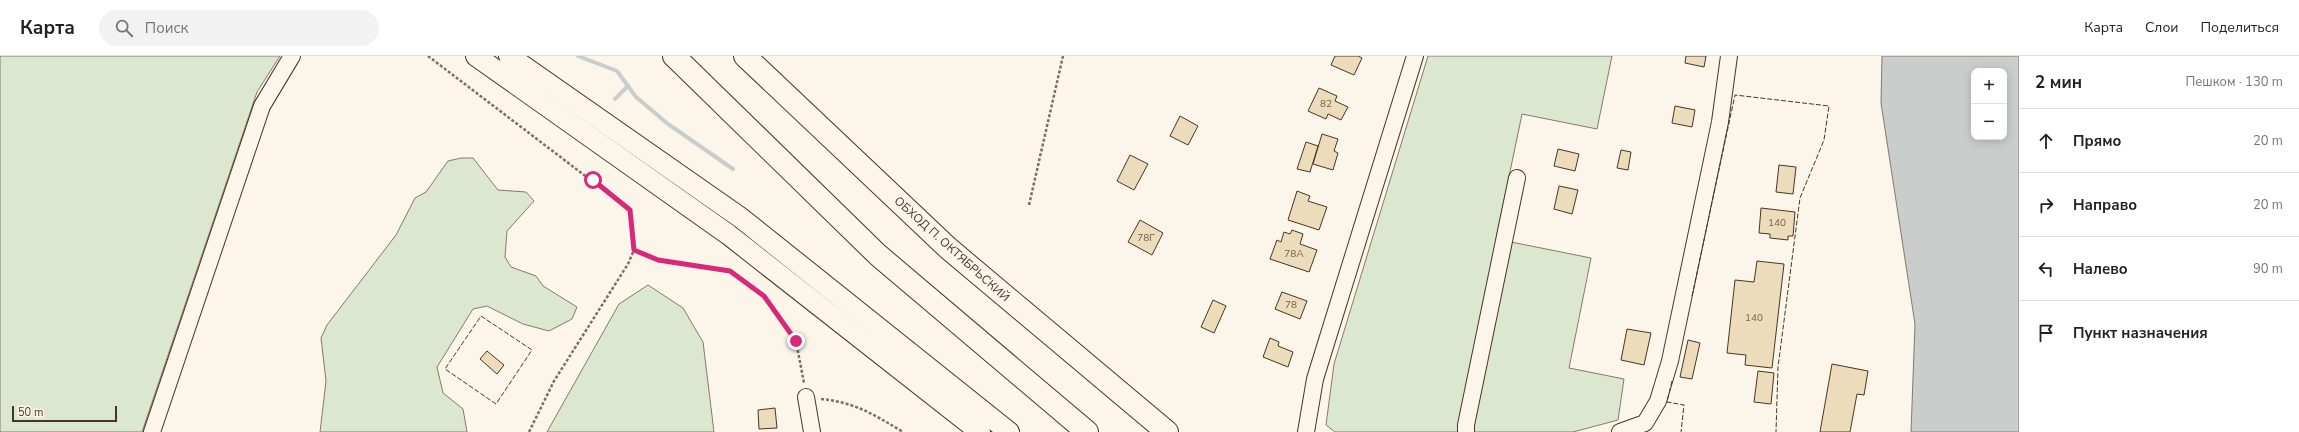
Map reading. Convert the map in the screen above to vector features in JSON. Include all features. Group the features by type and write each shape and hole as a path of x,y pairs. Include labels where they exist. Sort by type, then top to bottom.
{"highway":[{"path":"674,56 878,255 1087,432"},
{"name":"ОБХОД П. ОКТЯБРЬСКИЙ","path":"745,56 948,248 1167,432"}],"main road":[{"path":"476,56 728,235 980,432"},
{"path":"509,56 741,218 1009,432"}],"street":[{"path":"152,432 262,106 292,56"},
{"path":"1306,432 1315,378 1415,56"},
{"path":"1620,432 1645,422 1658,401 1670,361 1720,122 1729,56"},
{"path":"1466,432 1466,425 1517,178"},
{"path":"806,397 812,432"}],"path":[{"path":"428,56 630,210 634,250 628,264 554,381 529,432"},
{"path":"1029,205 1063,56"},
{"path":"634,250 658,260 730,271 764,296 796,341 806,397 843,401 873,414 903,432"}],"green space":[{"path":"0,56 280,56 257,92 142,432 0,432"},
{"path":"1428,56 1612,56 1597,129 1522,114 1496,239 1591,258 1569,368 1624,379 1618,420 1573,432 1335,432 1326,425 1334,364"},
{"path":"461,158 473,158 498,190 526,192 534,201 507,231 505,257 511,267 536,276 543,286 577,307 572,319 549,331 523,324 487,306 473,309 437,367 443,393 463,409 467,432 320,432 326,381 321,338 327,325 396,235 415,198 426,192 448,161"},
{"path":"648,285 683,308 703,342 714,432 547,432 619,304"}],"shaded area":[{"path":"1882,56 2019,56 2019,432 1911,432 1915,324 1881,103"}],"building":[{"path":"1335,56 1358,56 1362,58 1354,75 1331,65"},
{"path":"1686,56 1706,56 1704,67 1685,63"},
{"path":"1319,88 1337,96 1335,101 1348,107 1341,120 1328,114 1326,119 1308,111"},
{"path":"1675,106 1695,110 1692,127 1672,123"},
{"path":"1180,116 1198,126 1188,145 1170,136"},
{"path":"1322,134 1338,139 1334,151 1338,153 1333,170 1313,164"},
{"path":"1306,142 1318,146 1310,172 1297,169"},
{"path":"1558,149 1579,154 1575,171 1554,166"},
{"path":"1621,150 1631,152 1628,170 1617,168"},
{"path":"1130,155 1148,164 1134,190 1117,181"},
{"path":"1779,165 1796,167 1793,194 1776,192"},
{"path":"1559,186 1578,190 1572,214 1554,209"},
{"path":"1297,191 1310,196 1308,201 1327,207 1319,230 1288,220"},
{"path":"1761,208 1795,212 1793,236 1788,236 1788,240 1770,238 1770,234 1759,233"},
{"path":"1140,220 1163,233 1152,255 1128,242"},
{"path":"1292,230 1303,234 1300,244 1317,250 1309,272 1270,259 1277,240 1281,242 1284,232 1290,234"},
{"path":"1757,261 1784,264 1772,368 1745,365 1746,355 1727,353 1735,280 1754,282"},
{"path":"1282,292 1307,301 1300,319 1275,309"},
{"path":"1213,300 1226,306 1214,333 1201,327"},
{"path":"1627,329 1651,333 1644,365 1621,360"},
{"path":"1270,338 1279,342 1278,346 1293,352 1288,367 1263,357"},
{"path":"1688,340 1700,343 1692,379 1680,377"},
{"path":"487,351 504,365 497,374 480,359"},
{"path":"1832,364 1868,371 1864,395 1857,394 1850,432 1820,432"},
{"path":"1758,371 1774,373 1771,404 1754,402"},
{"path":"775,408 777,428 759,429 758,410"}],"waterway":[{"path":"578,56 617,71 636,97 668,124 733,169"},
{"path":"615,99 628,86"}],"fence":[{"path":"1692,296 1735,95 1829,106 1824,140 1800,198 1778,367 1776,432"},
{"path":"481,316 532,350 496,404 445,369 481,316"},
{"path":"1672,381 1667,402 1684,405 1681,432"}],"route":[{"path":"593,180 630,210 634,250 658,260 730,271 764,296 796,341"}]}
